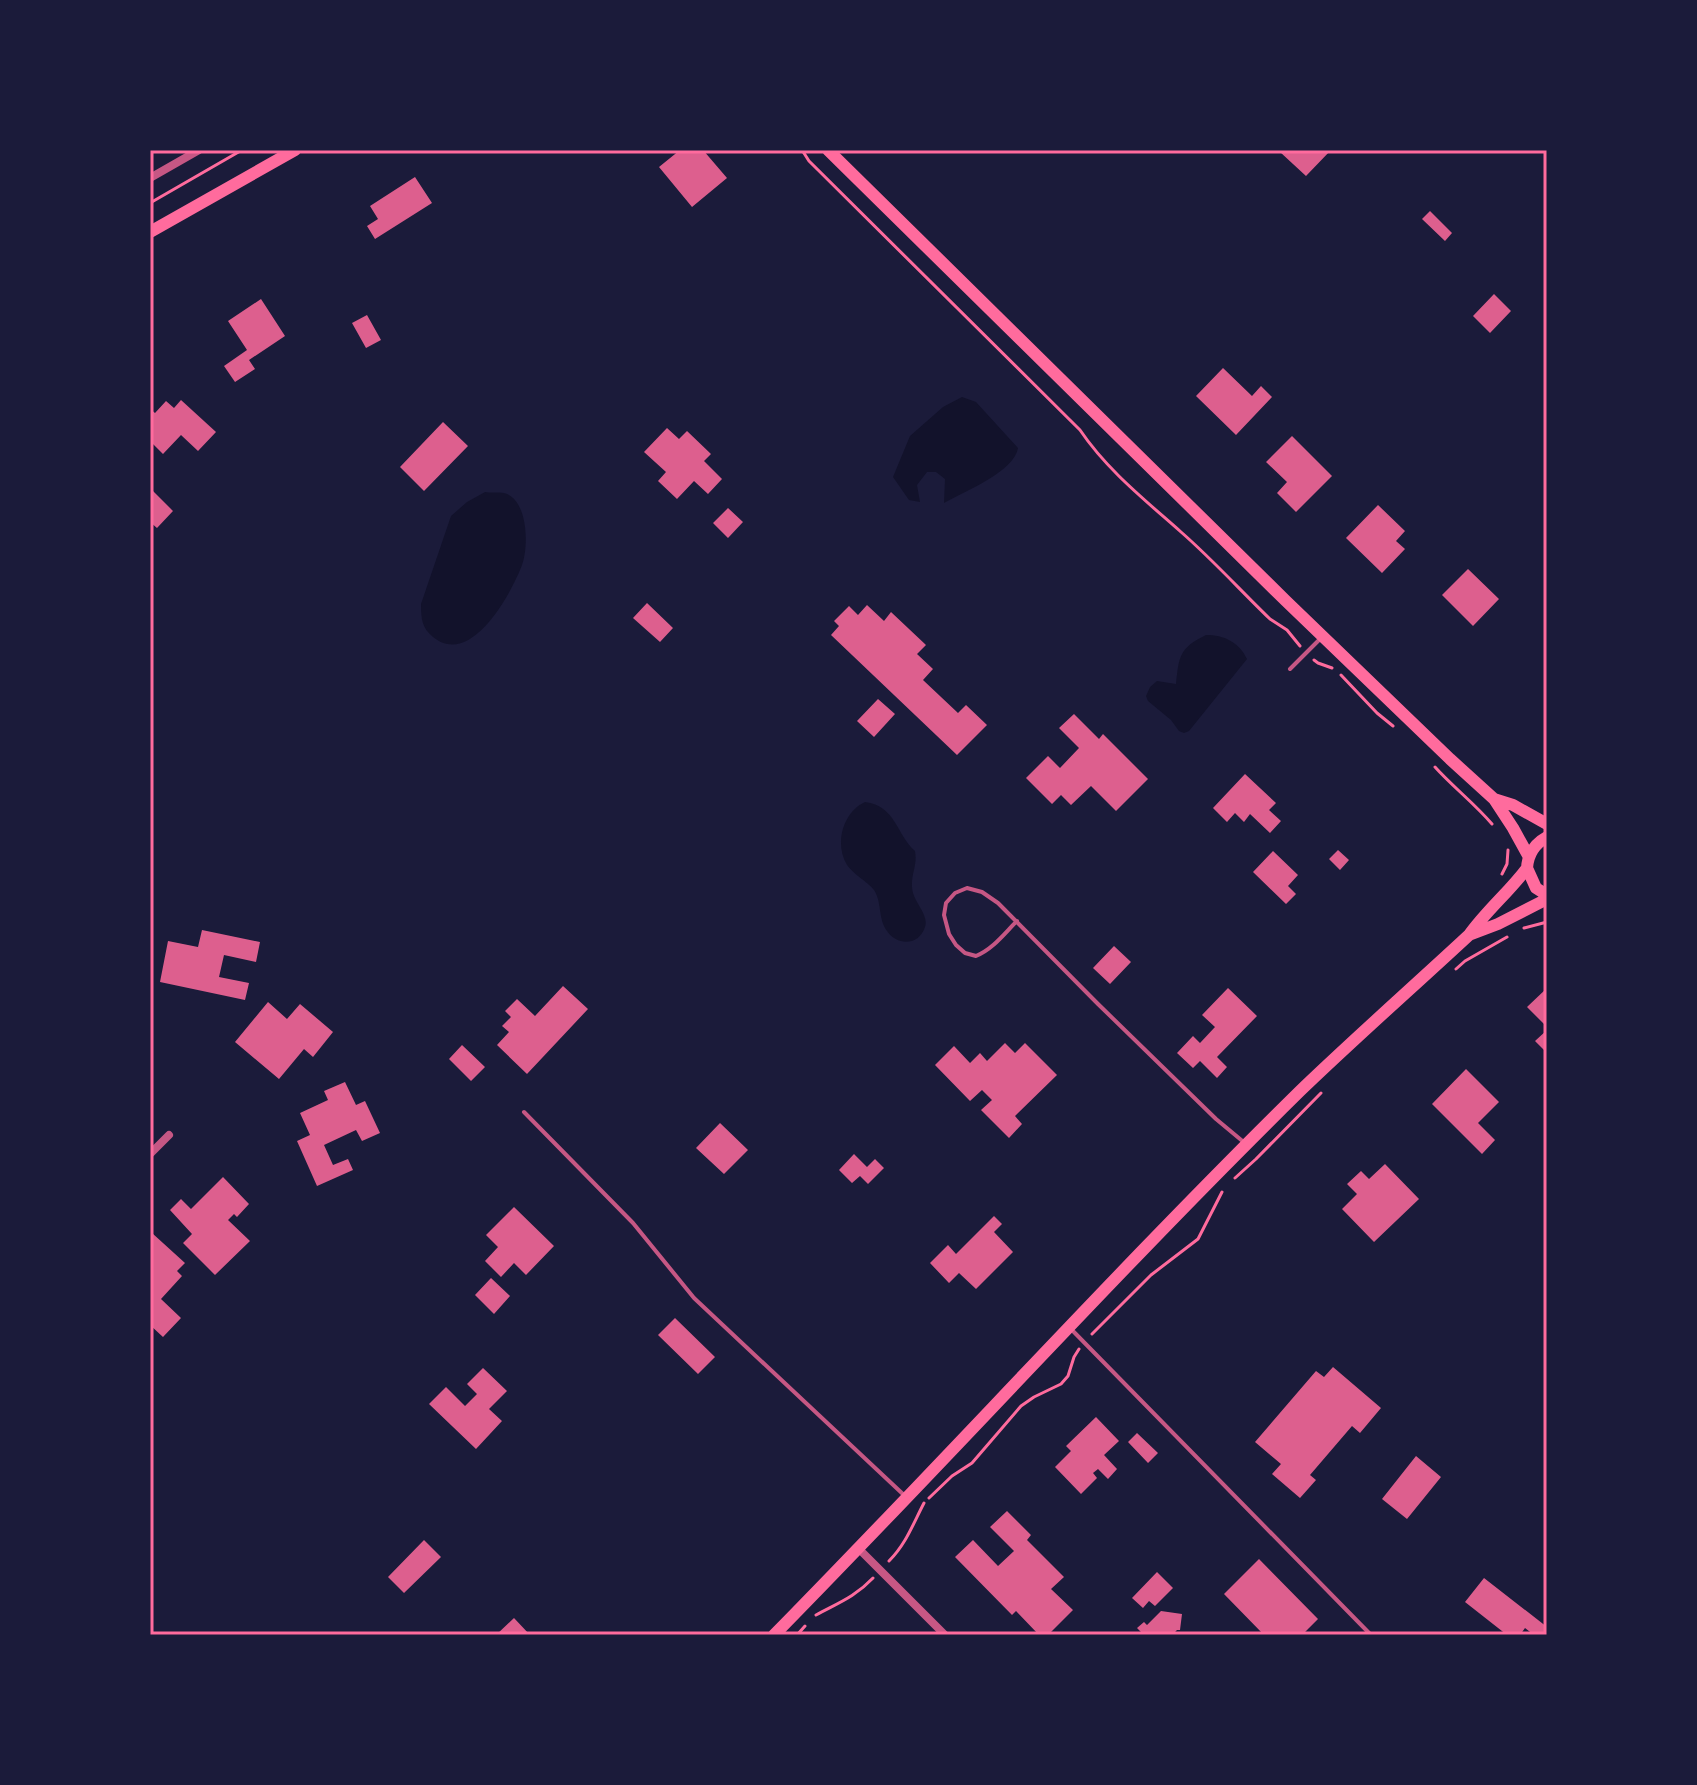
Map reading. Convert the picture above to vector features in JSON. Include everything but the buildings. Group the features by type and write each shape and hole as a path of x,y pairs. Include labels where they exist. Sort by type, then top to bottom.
{"main road":[{"path":"150,232 295,150"},
{"path":"828,150 1323,636 1494,799 1513,828 1536,888 1547,897 1498,924 1469,935"},
{"path":"1494,799 1544,821"},
{"path":"774,1635 1247,1145 1469,935 1482,917 1518,881 1538,842 1547,837"},
{"path":"1527,909 1547,907"}],"street":[{"path":"150,178 199,150"},
{"path":"150,1154 169,1135"},
{"path":"859,1549 945,1635"}],"lane":[{"path":"1290,669 1323,636"},
{"path":"1017,921 985,953 976,956 965,953 956,945 949,934 944,915 946,903 955,893 967,888 982,892 998,903 1017,921 1098,1004 1216,1119 1247,1145"},
{"path":"524,1112 633,1223 694,1298 907,1498"},
{"path":"1070,1327 1371,1635"}],"path":[{"path":"150,203 242,150"},
{"path":"802,150 809,161 1080,430 1107,464 1270,619 1287,630 1306,653 1318,663 1336,670 1377,713 1397,729"},
{"path":"1432,763 1492,825"},
{"path":"1496,884 1507,864 1505,841"},
{"path":"1523,928 1547,922"},
{"path":"1455,970 1510,936"},
{"path":"1230,1182 1327,1087"},
{"path":"814,1616 862,1589 901,1549 924,1502 952,1476 972,1463 1021,1406 1061,1384 1084,1342 1151,1275 1198,1239 1222,1190"},
{"path":"797,1635 806,1625"}],"shaded area":[{"path":"962,397 976,402 1018,448 1015,457 998,473 944,503 945,479 936,472 927,472 917,485 920,502 909,500 893,477 910,436 943,407"},
{"path":"485,492 504,493 518,504 526,535 522,565 509,593 488,624 461,643 447,644 433,637 424,627 421,604 451,516"},
{"path":"1206,635 1230,641 1240,648 1247,659 1189,731 1184,733 1146,696 1157,681 1176,684 1185,649"},
{"path":"865,802 883,809 915,851 912,887 926,923 922,933 913,941 902,941 891,936 882,921 874,890 850,869 843,857 841,838 846,821"}]}
